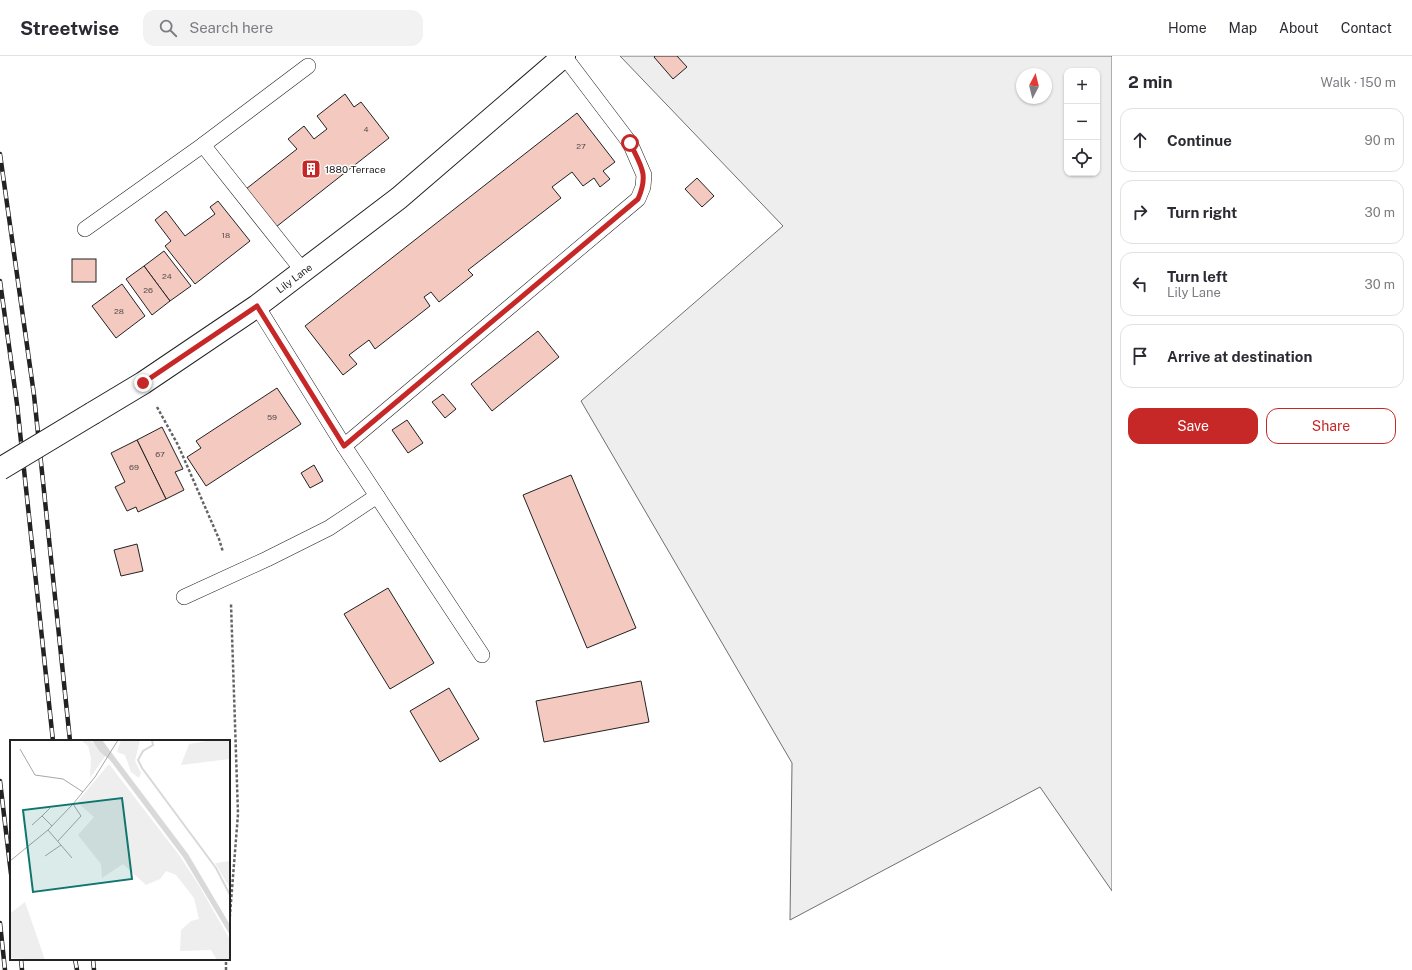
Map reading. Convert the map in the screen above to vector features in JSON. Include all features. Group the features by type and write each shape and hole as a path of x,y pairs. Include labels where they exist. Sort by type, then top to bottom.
{"main road":[{"name":"Lily Lane","path":"0,469 143,383 257,306 399,198 564,56"}],"lane":[{"path":"344,446 638,199 643,187 644,174 630,143 564,56"},
{"path":"85,229 203,145 308,66"},
{"path":"203,145 304,271"},
{"path":"257,306 344,446 482,655"},
{"path":"184,597 268,559 329,528 377,496"}],"path":[{"path":"143,383 178,445 220,539 230,576 238,814 230,914"}],"shaded area":[{"path":"620,56 1112,56 1112,891 1040,787 790,920 792,763 581,401 783,226"}],"building":[{"path":"677,56 687,67 673,79 654,57"},
{"name":"1880 Terrace","path":"345,94 354,107 361,102 389,138 276,227 246,189 297,149 288,139 304,126 314,139 327,129 317,116"},
{"path":"577,113 615,162 603,171 610,179 600,187 594,178 583,186 572,172 552,187 561,198 468,270 473,275 439,302 431,292 424,297 430,306 375,349 369,340 349,355 357,364 343,375 305,326"},
{"path":"697,178 714,196 702,207 685,189"},
{"path":"218,201 250,241 195,284 165,246 171,241 155,220 166,211 185,236 215,214 210,207"},
{"path":"164,251 191,286 170,301 144,266"},
{"path":"72,259 96,259 96,282 72,282"},
{"path":"144,266 170,301 152,315 126,279"},
{"path":"122,284 145,316 116,338 92,306"},
{"path":"538,331 559,357 492,411 471,384"},
{"path":"277,388 301,424 206,486 187,457 201,448 196,441"},
{"path":"443,394 456,409 445,418 432,402"},
{"path":"407,420 423,443 408,453 392,430"},
{"path":"162,427 183,469 175,472 184,490 166,499 137,440"},
{"path":"137,440 166,499 138,512 136,507 127,511 115,487 125,482 111,453"},
{"path":"314,465 323,481 310,488 301,473"},
{"path":"571,475 636,628 587,648 523,495"},
{"path":"137,544 143,571 121,576 114,550"},
{"path":"388,588 434,663 390,689 344,614"},
{"path":"641,681 649,722 544,742 536,701"},
{"path":"449,688 479,739 440,762 410,711"}],"railway":[{"path":"0,154 34,395 70,740"},
{"path":"0,281 17,404 53,740"},
{"path":"0,781 10,866"},
{"path":"0,923 5,970"},
{"path":"21,960 22,970"},
{"path":"75,960 77,970"},
{"path":"93,960 94,970"}],"place":[{"name":"1880 Terrace","path":"311,169"}],"route":[{"path":"143,383 257,306 344,446 638,199 643,187 644,174 630,143"}]}
